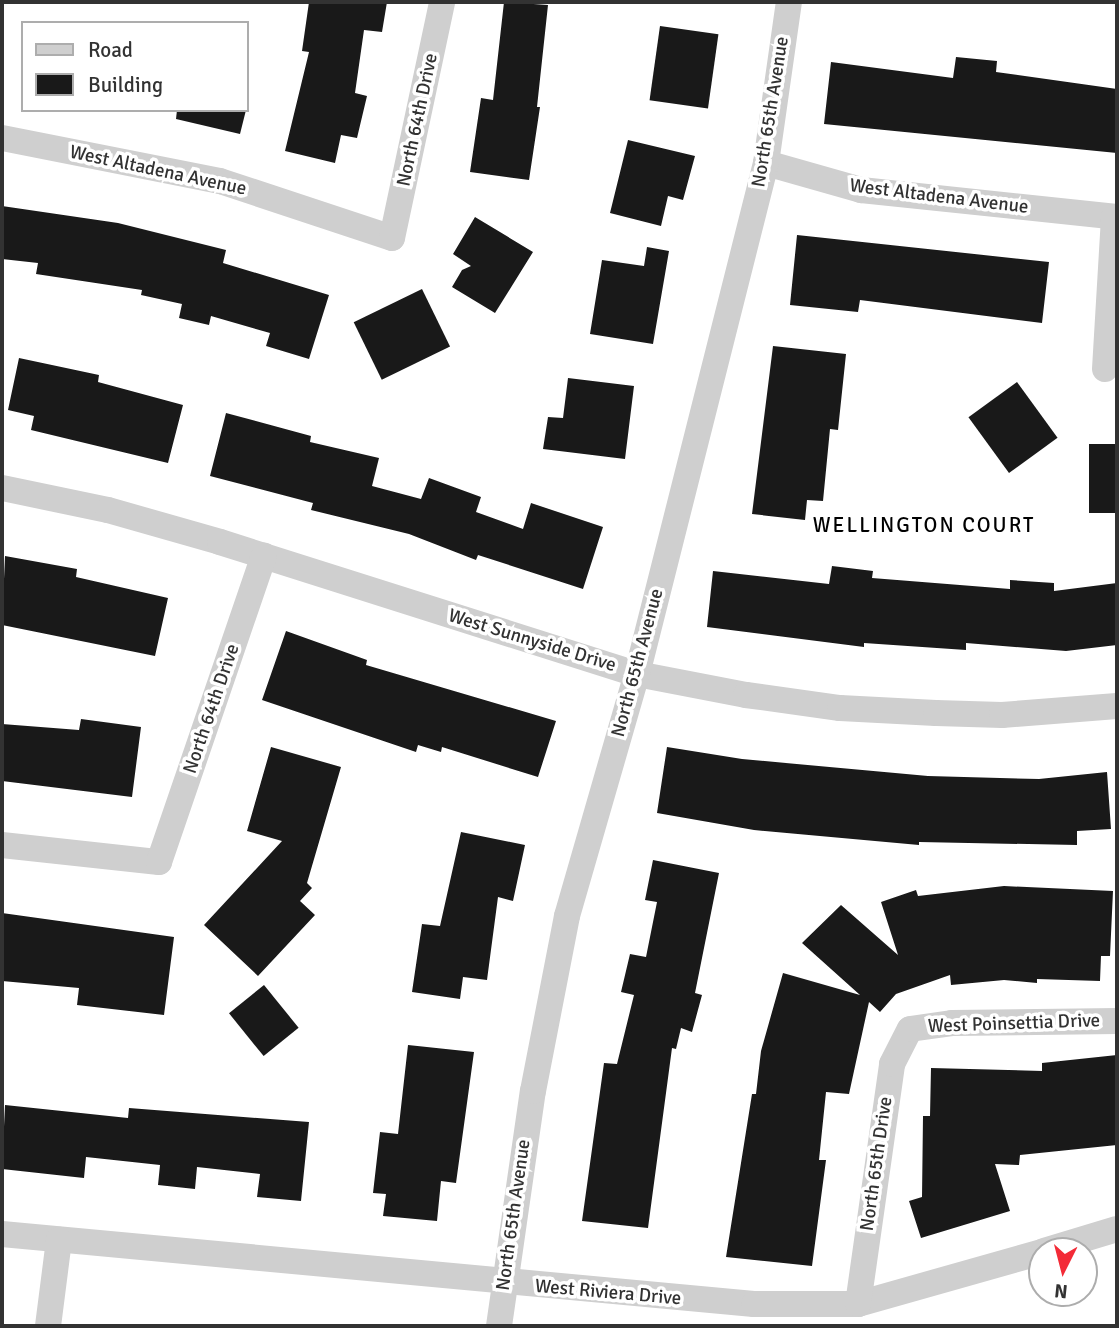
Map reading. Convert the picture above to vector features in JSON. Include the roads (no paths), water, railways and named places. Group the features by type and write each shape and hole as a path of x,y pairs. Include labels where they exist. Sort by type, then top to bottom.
{"street":[{"name":"North 64th Drive","path":"393,237 442,2"},
{"name":"North 65th Avenue","path":"499,1326 533,1091 567,916 638,674 766,163 789,2"},
{"name":"West Altadena Avenue","path":"2,138 220,181 393,237"},
{"name":"West Altadena Avenue","path":"766,163 860,190 1116,217 1105,369"},
{"name":"West Sunnyside Drive","path":"2,488 107,510 264,556 638,674 840,708 1002,715 1117,706"},
{"name":"North 64th Drive","path":"2,845 159,862 264,556"},
{"name":"West Poinsettia Drive","path":"910,1029 952,1023 1117,1021"},
{"name":"North 65th Drive","path":"858,1304 891,1064 910,1029"},
{"name":"West Riviera Drive","path":"1090,1237 1117,1229"},
{"name":"West Riviera Drive","path":"2,1234 709,1302 858,1304 1028,1255"},
{"path":"48,1326 59,1240"}],"district":[{"name":"WELLINGTON COURT","path":"924,525"}]}
